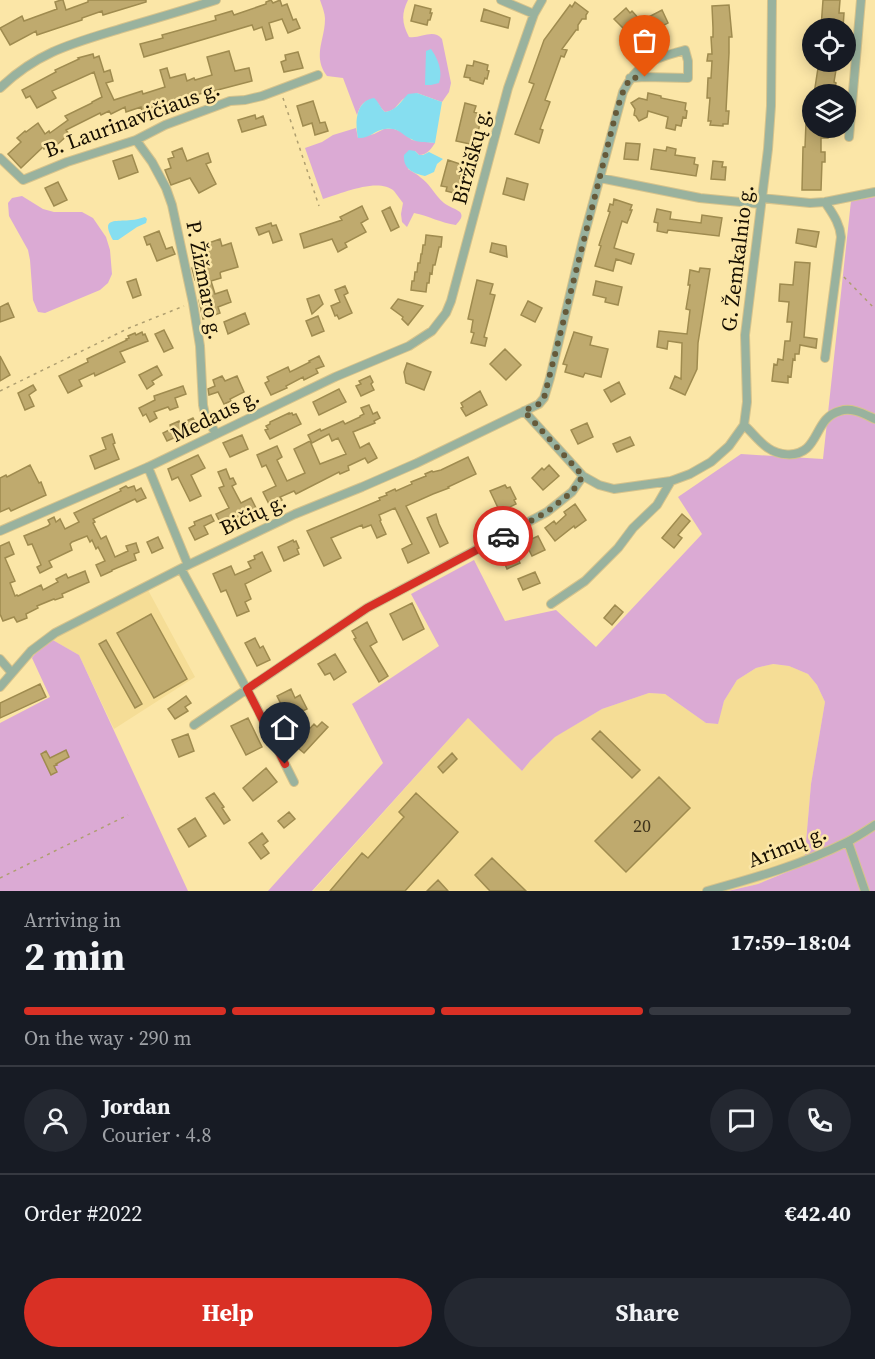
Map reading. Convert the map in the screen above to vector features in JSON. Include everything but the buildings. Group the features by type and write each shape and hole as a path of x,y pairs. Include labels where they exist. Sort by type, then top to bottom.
{"street":[{"path":"0,88 33,61 70,44 216,0"},
{"path":"501,0 534,14"},
{"name":"Biržiškų g.","path":"440,322 452,301 508,88 534,14 542,0"},
{"name":"G. Žemkalnio g.","path":"744,425 747,402 745,335 768,149 771,106 772,0"},
{"path":"854,84 861,0"},
{"path":"685,50 688,56 687,78 630,78 637,70 660,57 685,50"},
{"name":"B. Laurinavičiaus g.","path":"0,158 23,180 67,162 136,140 165,124 230,101 262,96 318,75"},
{"name":"Bičių g.","path":"0,687 31,651 44,640 185,567 295,514 362,488 539,404 544,398 617,109 630,78"},
{"name":"P. Žižmaro g.","path":"136,140 152,162 172,205 200,346 203,405 216,434"},
{"path":"600,178 700,198 825,202 875,192"},
{"path":"825,202 837,221 841,237 825,358"},
{"name":"Medaus g.","path":"0,531 148,467 335,377 410,346 432,331 440,322"},
{"path":"524,411 583,476 599,485 614,489 671,481 690,474 711,462 729,446 744,425 768,448 788,455 797,454 807,448 822,423 840,411 852,410 875,419"},
{"path":"148,467 185,567 294,782"},
{"path":"194,724 367,608 547,512 572,492 583,476"},
{"path":"551,604 585,581 618,548 633,528 657,505 671,481"},
{"path":"0,659 12,673"},
{"name":"Arimų g.","path":"707,891 759,877 848,842 875,825"},
{"path":"848,842 865,891"}],"path":[{"path":"280,89 319,206"},
{"path":"837,270 875,309"},
{"path":"0,391 129,328 193,303"},
{"path":"0,878 128,815"}],"shaded area":[{"path":"320,0 408,0 403,19 409,37 435,34 442,39 451,83 449,92 442,102 417,93 405,98 393,109 385,112 374,99 362,104 357,115 343,78 327,76 320,62 325,19"},
{"path":"356,128 358,138 384,129 394,129 412,140 435,143 424,154 419,155 415,151 408,169 429,185 444,203 460,212 461,217 456,225 414,213 407,227 402,222 403,203 394,191 387,187 369,186 323,199 305,148 333,135"},
{"path":"22,196 43,209 54,212 82,212 93,218 106,237 110,250 112,274 108,283 100,290 45,313 38,312 33,300 28,250 9,216 8,203 12,198"},
{"path":"875,197 875,891 728,891 758,884 804,865 811,784 825,702 817,685 808,674 789,666 773,664 756,668 737,680 724,701 718,724 706,723 665,694 649,693 602,709 555,737 522,771 468,718 312,891 268,891 383,763 352,704 439,646 411,594 474,560 505,621 556,610 596,647 702,534 678,497 741,454 823,459 851,201"},
{"path":"148,590 195,677 114,729 79,655 51,639"},
{"path":"51,639 79,655 188,891 0,891 0,723 50,697 32,658 39,648"},
{"path":"772,664 789,666 808,674 817,685 825,702 811,784 804,865 758,884 728,891 313,891 468,718 522,771 554,737 602,709 649,693 665,694 706,723 717,724 724,701 737,680 756,668"}],"water":[{"path":"431,49 439,65 440,79 439,83 425,85 426,51"},
{"path":"417,93 442,102 435,143 420,142 397,130 390,129 358,138 358,114 360,108 368,100 374,98 385,112 395,108 408,94"},
{"path":"409,150 419,155 429,152 443,159 437,164 434,172 425,176 413,172 405,164 404,155"},
{"path":"145,217 146,223 118,240 113,240 108,227 111,222"}],"way so far":[{"path":"503,536 547,512 563,500 583,476 524,411 539,404 544,398 623,92 630,78 645,77"}],"route":[{"path":"285,764 247,689 367,608 503,536"}]}
